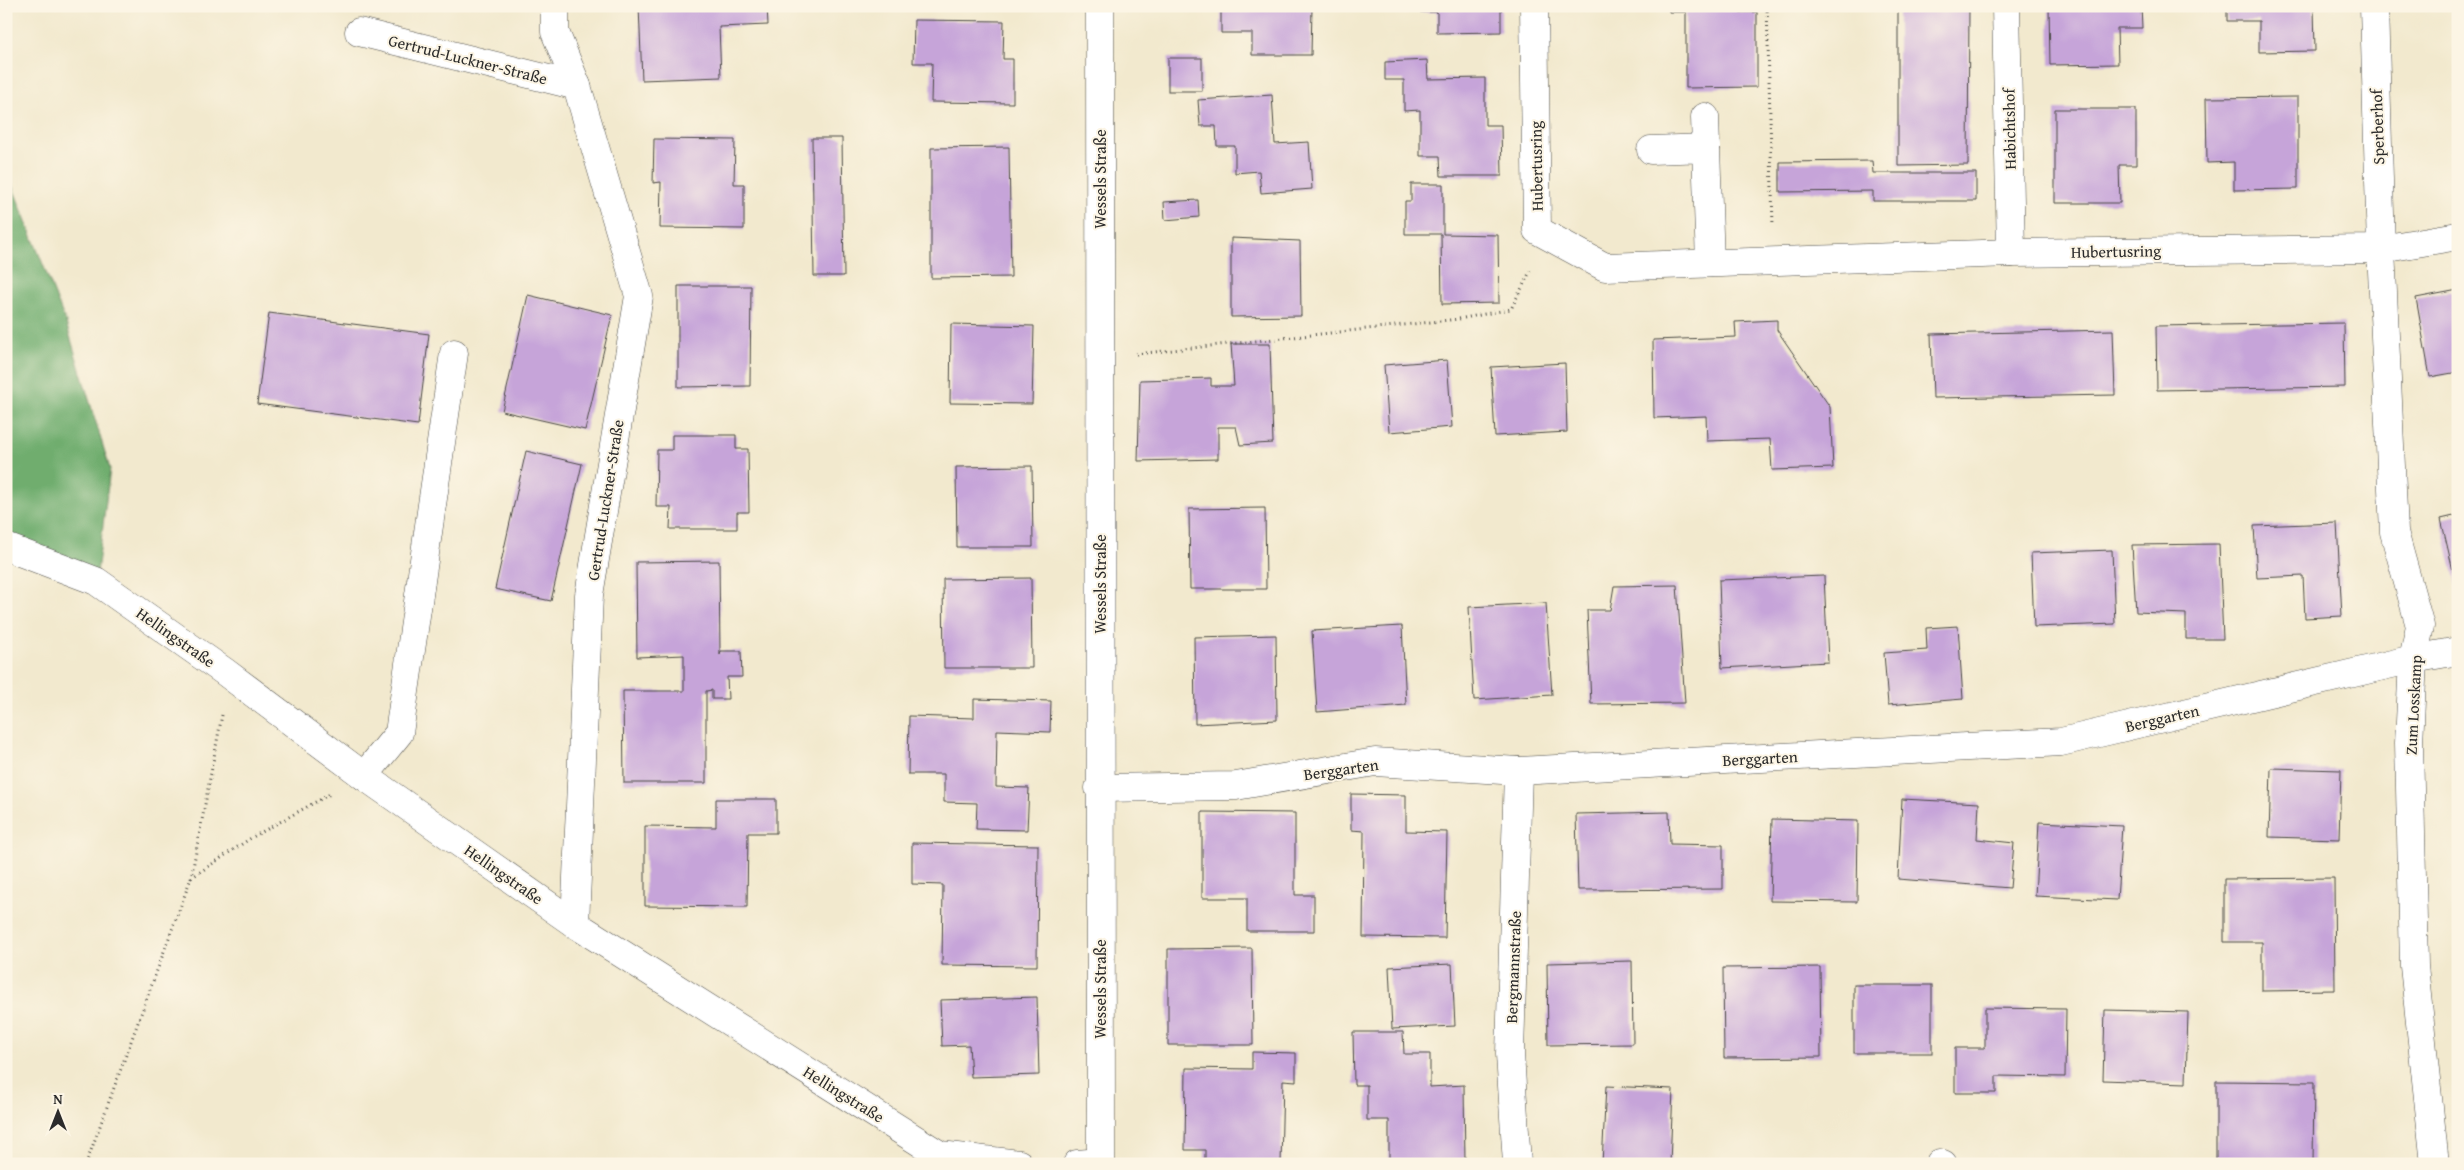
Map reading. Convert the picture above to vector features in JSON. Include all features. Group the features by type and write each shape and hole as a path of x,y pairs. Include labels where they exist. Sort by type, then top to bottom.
{"street":[{"name":"Gertrud-Luckner-Straße","path":"555,6 555,32 577,86 639,296 589,595 575,924"},
{"name":"Wessels Straße","path":"1093,1163 1099,788 1100,6"},
{"name":"Hubertusring","path":"1534,6 1537,230 1605,267 2011,252 2381,248 2458,236"},
{"name":"Habichtshof","path":"2006,6 2011,252"},
{"name":"Sperberhof","path":"2374,6 2381,248"},
{"name":"Gertrud-Luckner-Straße","path":"359,32 577,86"},
{"path":"1705,117 1710,263"},
{"path":"1651,150 1706,148"},
{"name":"Zum Losskamp","path":"2381,248 2394,532 2420,626 2413,660 2409,743 2414,966 2435,1164"},
{"path":"364,776 399,733 454,353"},
{"name":"Hellingstraße","path":"6,547 96,581 225,672 364,776 575,924 940,1155 1019,1164"},
{"name":"Berggarten","path":"1099,788 1236,786 1375,762 1518,771 2061,742 2458,651"},
{"name":"Bergmannstraße","path":"1517,1164 1510,1054 1518,771"}],"path":[{"path":"1767,6 1774,261"},
{"path":"1100,358 1459,320 1511,309 1532,272 1537,230"},
{"path":"86,1164 191,878 222,726 225,672"},
{"path":"191,878 250,838 364,776"}],"green space":[{"path":"6,170 66,323 110,469 96,581 6,547"}],"building":[{"path":"639,6 767,6 768,25 719,27 721,77 642,80"},
{"path":"1221,6 1312,7 1311,55 1252,55 1252,33 1221,33"},
{"path":"1420,6 1501,6 1501,32 1437,33 1437,12 1420,12"},
{"path":"1669,6 1740,6 1740,12 1757,12 1757,87 1686,88 1686,12 1669,12"},
{"path":"1898,6 1969,6 1968,165 1898,166"},
{"path":"2049,6 2141,6 2142,28 2117,28 2118,64 2050,65"},
{"path":"2227,6 2314,6 2315,51 2259,52 2259,21 2227,21"},
{"path":"914,20 1004,21 1003,59 1013,59 1013,103 931,102 932,63 913,63"},
{"path":"1168,58 1202,58 1202,91 1168,91"},
{"path":"1427,60 1428,79 1485,78 1485,125 1501,125 1502,176 1441,176 1440,156 1420,156 1420,110 1404,111 1404,80 1385,80 1385,62"},
{"path":"1272,95 1275,144 1309,142 1312,189 1261,193 1259,171 1235,173 1235,146 1217,146 1216,126 1200,126 1198,100"},
{"path":"2298,97 2298,189 2234,190 2234,162 2207,163 2206,98"},
{"path":"2055,109 2136,109 2136,165 2119,165 2120,203 2055,203"},
{"path":"812,138 842,138 844,276 814,276"},
{"path":"654,139 735,140 734,184 744,184 744,229 660,228 661,182 653,183"},
{"path":"1009,147 1011,277 931,278 931,148"},
{"path":"1872,161 1873,173 1976,173 1976,201 1873,201 1873,191 1780,192 1780,162"},
{"path":"1411,184 1443,184 1443,234 1498,235 1499,303 1442,304 1441,234 1405,234 1405,201 1411,201"},
{"path":"1198,200 1199,217 1165,220 1164,202"},
{"path":"1231,238 1300,241 1301,316 1231,317"},
{"path":"678,286 751,286 750,386 678,387"},
{"path":"2458,290 2458,372 2430,377 2416,298"},
{"path":"528,295 612,315 585,430 502,411"},
{"path":"269,313 429,334 418,425 257,404"},
{"path":"1777,320 1777,330 1830,407 1833,468 1772,470 1770,439 1707,441 1706,416 1654,418 1653,340 1736,337 1735,322"},
{"path":"2344,323 2345,387 2157,390 2156,326"},
{"path":"951,324 1034,326 1032,404 950,403"},
{"path":"2113,330 2115,395 1933,398 1931,334"},
{"path":"1231,344 1270,344 1273,443 1240,445 1236,427 1218,427 1218,459 1138,461 1140,380 1211,378 1211,386 1234,386"},
{"path":"1447,360 1452,427 1389,432 1384,365"},
{"path":"1565,363 1567,432 1495,436 1491,367"},
{"path":"672,435 736,435 736,449 748,449 749,512 737,512 737,529 670,529 671,507 656,507 657,450 672,450"},
{"path":"526,451 582,464 551,601 495,589"},
{"path":"1032,466 1033,547 957,547 956,467"},
{"path":"1265,508 1266,589 1190,589 1189,509"},
{"path":"2458,515 2458,588 2457,588 2441,519"},
{"path":"2337,523 2342,616 2305,618 2303,576 2257,578 2254,526"},
{"path":"2219,544 2223,639 2186,639 2186,614 2136,612 2132,545"},
{"path":"2112,550 2115,624 2034,627 2031,553"},
{"path":"719,561 720,655 721,651 741,651 742,677 727,677 728,699 712,699 712,690 706,691 706,783 624,783 623,691 684,691 684,655 637,657 636,562"},
{"path":"1824,576 1828,662 1722,668 1719,580"},
{"path":"1031,578 1032,668 944,668 943,579"},
{"path":"1677,585 1685,703 1591,704 1587,610 1610,610 1614,586"},
{"path":"1546,603 1552,695 1474,700 1469,607"},
{"path":"1402,626 1406,705 1317,712 1312,631"},
{"path":"1958,626 1963,699 1888,705 1884,653 1927,650 1926,628"},
{"path":"1276,635 1277,720 1195,724 1194,637"},
{"path":"974,699 1051,701 1050,732 997,730 996,787 1029,788 1027,830 976,829 977,803 944,802 944,774 908,774 909,716 974,718"},
{"path":"2271,768 2341,770 2339,839 2269,837"},
{"path":"1351,794 1406,795 1406,831 1447,832 1445,938 1363,937 1364,831 1351,830"},
{"path":"716,799 776,799 776,833 748,833 747,907 645,906 645,826 716,827"},
{"path":"1902,799 1979,803 1977,839 2014,843 2010,888 1898,879"},
{"path":"1202,812 1295,813 1295,895 1314,895 1314,931 1247,931 1247,898 1202,898"},
{"path":"1669,812 1670,844 1723,845 1723,889 1578,890 1576,814"},
{"path":"1772,819 1858,821 1857,902 1770,901"},
{"path":"2039,822 2122,826 2117,900 2035,896"},
{"path":"912,843 1038,845 1037,966 942,965 943,885 912,884"},
{"path":"2334,878 2335,990 2262,991 2262,942 2224,942 2224,879"},
{"path":"1252,948 1253,1045 1168,1045 1168,949"},
{"path":"1632,961 1633,1044 1548,1045 1547,963"},
{"path":"1452,964 1455,1026 1392,1029 1389,967"},
{"path":"1820,967 1821,1057 1724,1058 1723,968"},
{"path":"1854,985 1932,985 1932,1053 1854,1053"},
{"path":"1037,997 1039,1075 971,1077 969,1045 942,1046 940,1000"},
{"path":"1985,1008 2066,1009 2065,1077 1996,1076 1996,1093 1955,1093 1955,1048 1985,1048"},
{"path":"2105,1010 2188,1012 2186,1083 2103,1080"},
{"path":"1353,1032 1403,1032 1404,1054 1430,1054 1430,1087 1464,1085 1465,1164 1389,1164 1389,1120 1367,1120 1367,1085 1354,1085"},
{"path":"1252,1052 1296,1053 1296,1081 1283,1080 1281,1164 1205,1164 1205,1150 1185,1150 1186,1068 1252,1069"},
{"path":"2216,1081 2314,1082 2313,1164 2216,1164"},
{"path":"1606,1086 1673,1089 1670,1164 1602,1164"}]}
